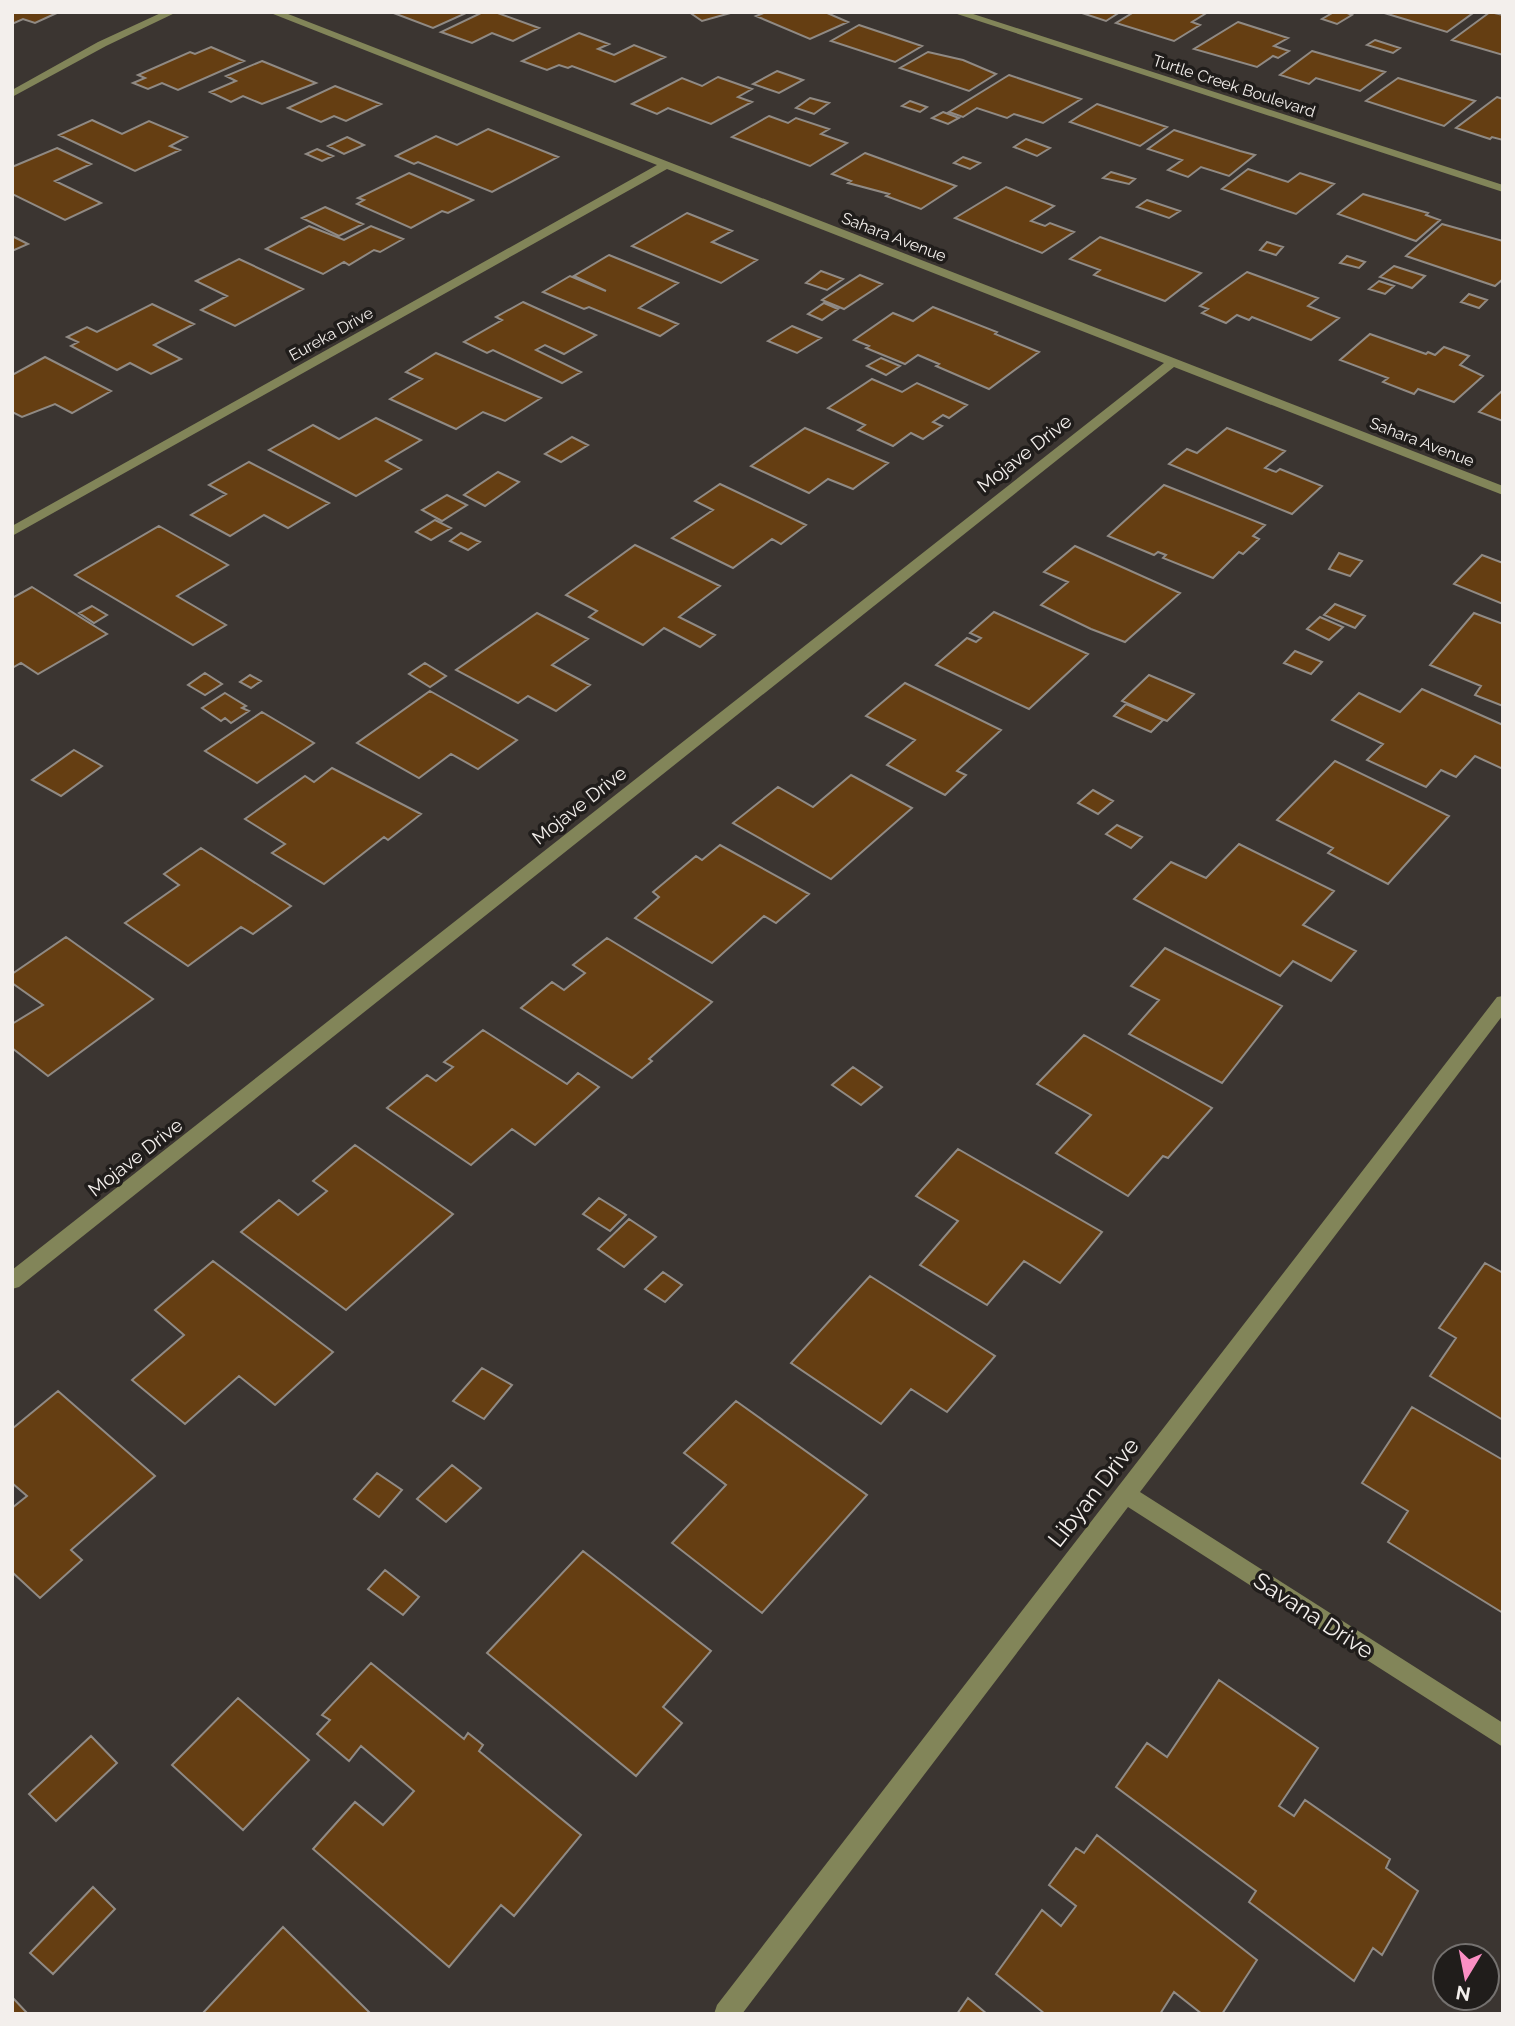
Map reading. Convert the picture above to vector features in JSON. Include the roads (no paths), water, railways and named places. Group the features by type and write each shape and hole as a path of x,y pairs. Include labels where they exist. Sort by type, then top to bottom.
{"street":[{"path":"12,94 102,44 172,12"},
{"name":"Sahara Avenue","path":"273,12 1503,491"},
{"name":"Turtle Creek Boulevard","path":"956,12 1503,189"},
{"name":"Eureka Drive","path":"12,532 666,166"},
{"name":"Mojave Drive","path":"12,1281 1172,362"},
{"name":"Libyan Drive","path":"726,2014 1503,1002"},
{"name":"Savana Drive","path":"1125,1494 1503,1736"}]}
